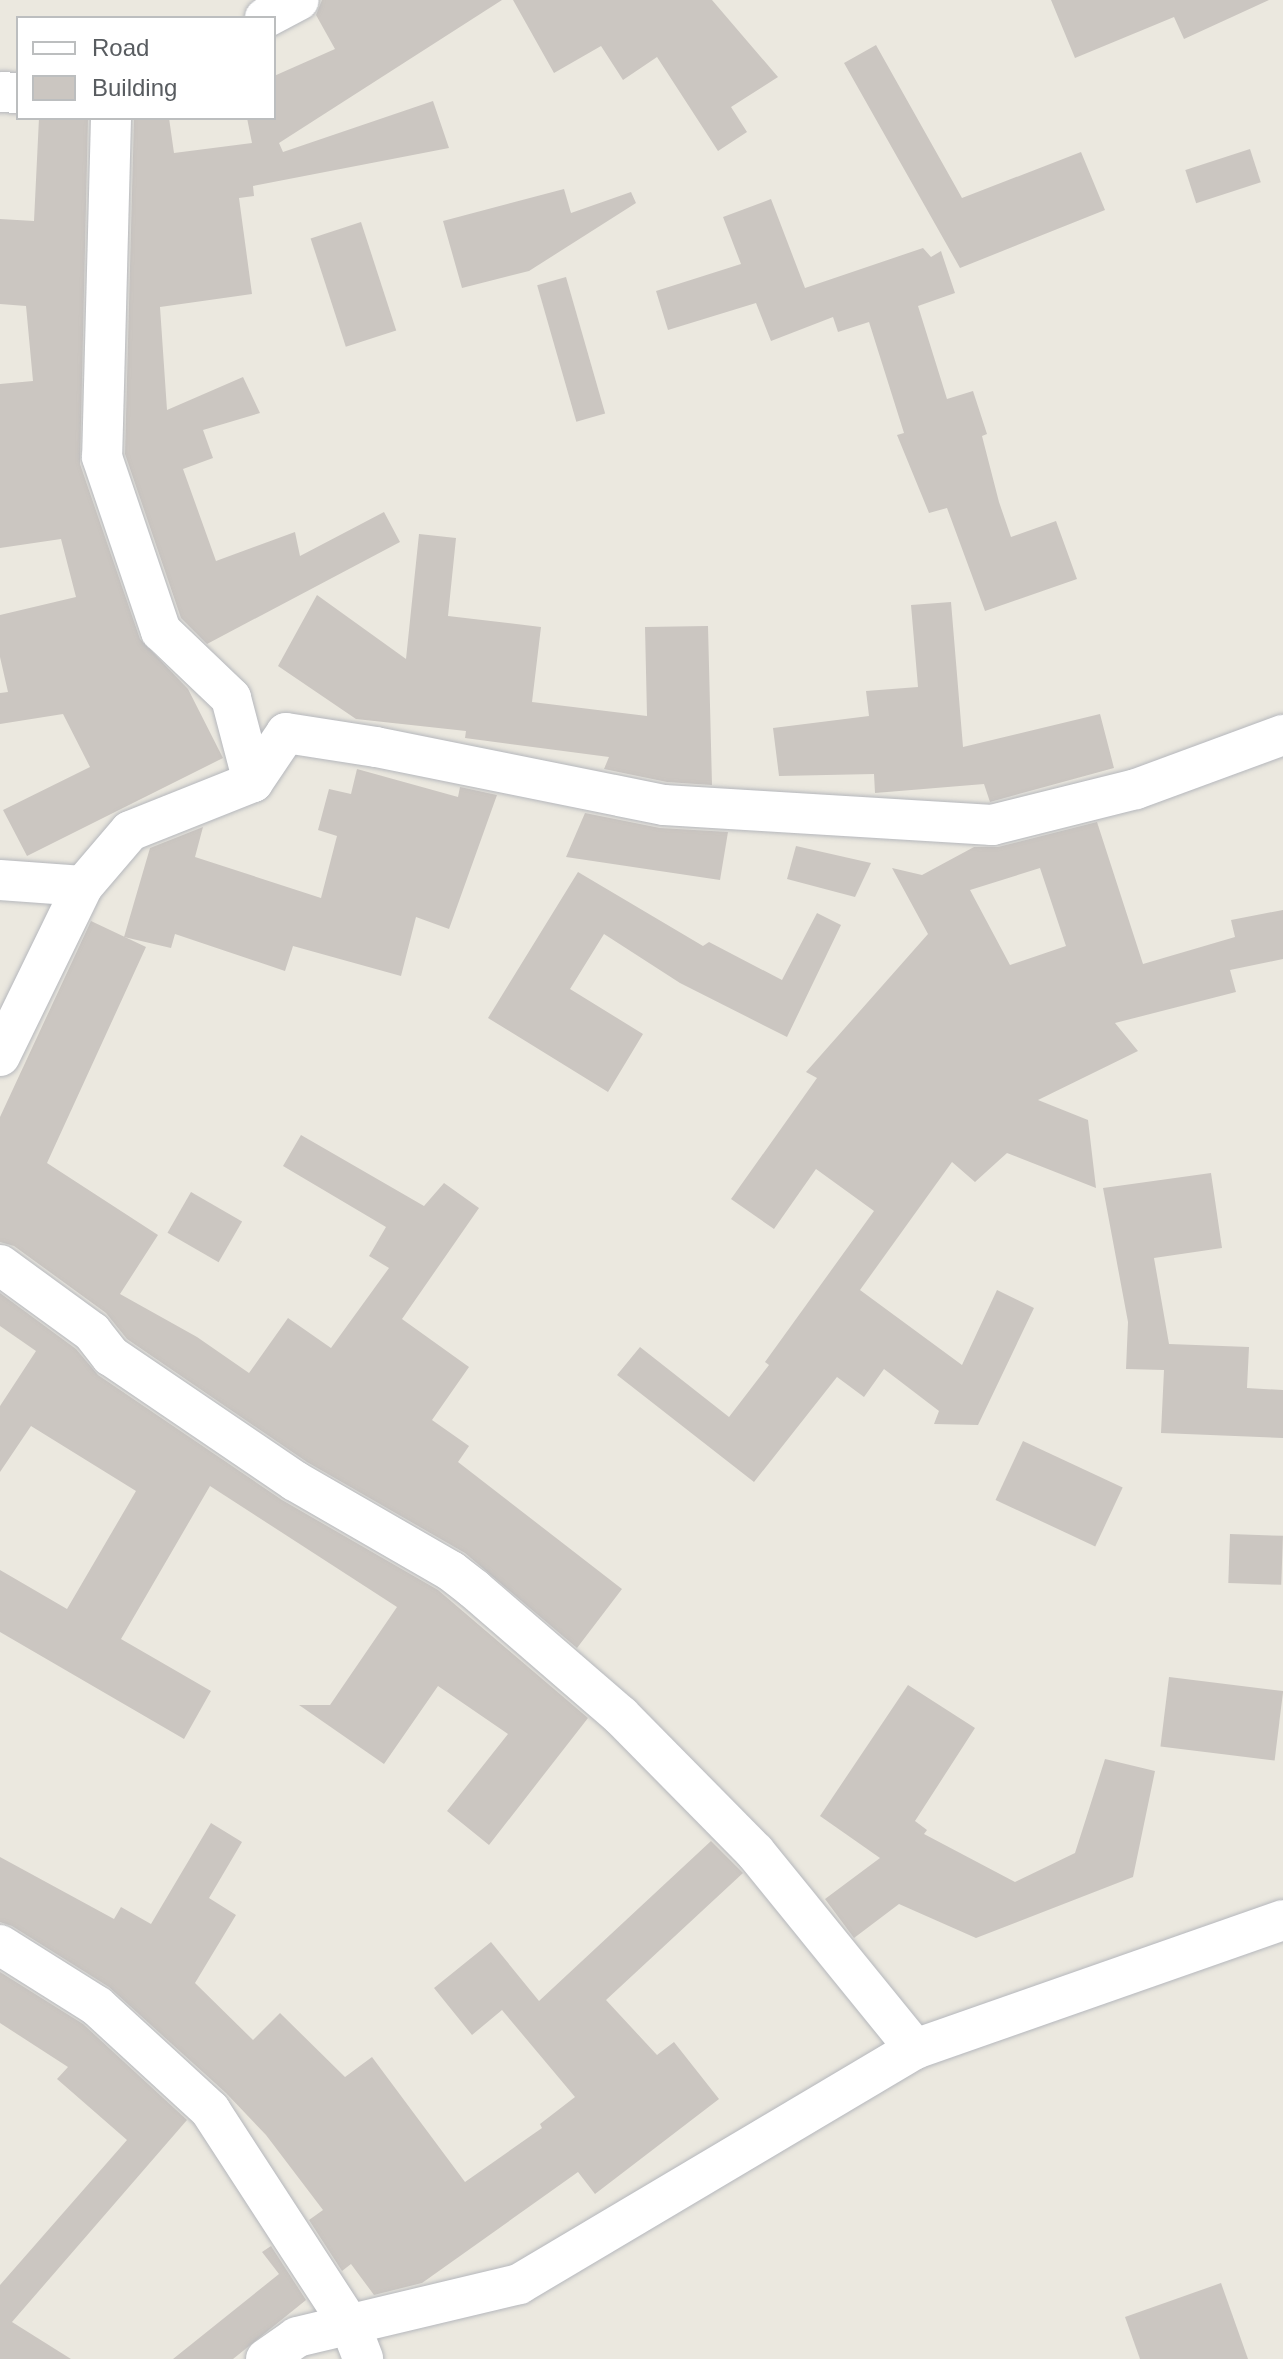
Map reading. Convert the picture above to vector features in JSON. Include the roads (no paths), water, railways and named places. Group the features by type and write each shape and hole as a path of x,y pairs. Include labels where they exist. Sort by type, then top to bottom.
{"street":[{"path":"269,16 299,0"},
{"path":"111,120 102,457 161,631 231,698 253,782"},
{"path":"0,1056 83,886 130,831 253,782 286,733 376,747 664,805 992,825 1136,789 1283,735"},
{"path":"0,880 83,886"},
{"path":"0,1265 92,1332 111,1356 295,1481 451,1571 486,1599 621,1716 755,1852 915,2049"},
{"path":"266,2359 297,2337 357,2343 519,2284 915,2049 1283,1920"},
{"path":"0,1945 97,2006 210,2110 357,2343"}]}
